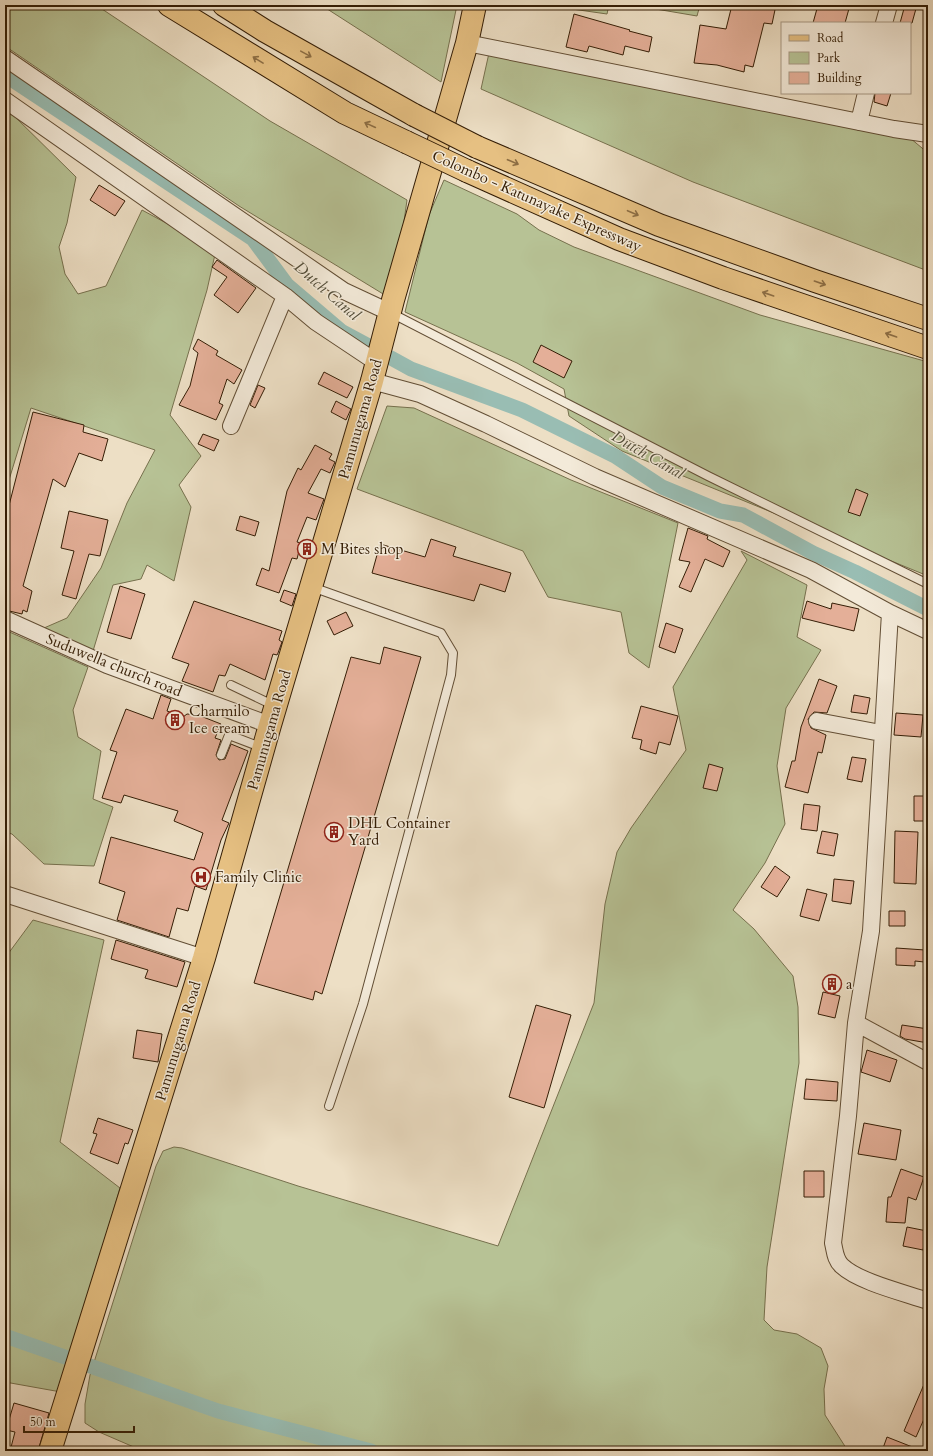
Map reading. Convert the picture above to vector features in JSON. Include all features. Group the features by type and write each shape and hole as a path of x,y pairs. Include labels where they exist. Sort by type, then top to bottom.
{"main road":[{"name":"Colombo - Katunayake Expressway","path":"170,5 345,113 467,172 619,239 700,270 928,348"},
{"name":"Colombo - Katunayake Expressway","path":"224,5 265,31 414,115 477,147 659,224 808,278 928,319"},
{"name":"Pamunugama Road","path":"50,1451 204,958 374,372 389,312 467,43 475,5"}],"street":[{"path":"884,22 889,5"},
{"path":"467,43 859,122 928,134"},
{"path":"5,58 344,291 389,312"},
{"path":"859,122 866,94"},
{"path":"5,100 285,296 374,372 595,477 811,570 928,632"},
{"path":"230,426 285,296"},
{"path":"890,613 881,733 878,826 871,931 856,1023 848,1116 834,1243 835,1257 841,1265 855,1275 928,1301"},
{"name":"Suduwella church road","path":"5,619 107,665 273,716"},
{"path":"817,721 881,733"},
{"path":"5,894 204,958"},
{"path":"856,1023 928,1062"}],"lane":[{"path":"389,312 708,476 928,584"},
{"path":"311,587 441,633 453,652 451,675 365,996 330,1106"},
{"path":"230,685 273,716"},
{"path":"221,755 230,735 264,748"}],"green space":[{"path":"5,5 96,5 270,121 407,200 393,300 239,206 5,46"},
{"path":"321,5 457,5 441,82"},
{"path":"559,5 609,5 607,14 558,7"},
{"path":"644,5 700,5 697,16 644,7"},
{"path":"489,53 904,133 928,153 928,271 693,182 481,89"},
{"path":"5,107 76,177 67,223 59,247 65,274 78,294 106,286 142,210 216,250 207,290 170,415 201,456 179,485 191,507 174,581 147,565 141,579 113,585 93,651 44,628 67,618 101,568 127,503 155,450 31,408 5,493"},
{"path":"444,180 517,214 539,230 574,247 760,315 928,362 928,576 622,451 569,416 564,389 517,363 405,312 429,215"},
{"path":"387,406 414,408 571,480 678,523 649,668 629,653 621,612 548,597 523,551 357,489"},
{"path":"741,551 807,585 797,637 821,650 786,708 777,766 785,824 765,863 733,910 754,929 793,976 798,1007 799,1063 767,1267 764,1320 774,1330 797,1334 821,1348 828,1366 824,1389 825,1415 848,1451 143,1451 99,1432 85,1423 85,1404 90,1375 156,1166 163,1151 174,1147 182,1148 298,1186 498,1246 594,1003 605,904 617,852 631,828 686,750 673,687 747,560"},
{"path":"5,630 88,667 73,710 78,737 101,751 93,799 113,807 94,866 44,864 12,834 5,832"},
{"path":"33,920 104,940 60,1142 120,1188 61,1392 5,1382 5,958"}],"building":[{"path":"732,5 776,5 772,24 764,23 753,67 745,65 744,72 717,65 694,63 700,25 726,29"},
{"path":"818,5 850,5 845,22 813,22"},
{"path":"905,5 917,5 912,23 900,22"},
{"path":"574,14 652,37 649,52 625,46 623,55 589,46 587,52 566,47"},
{"path":"875,94 891,94 887,106 874,102"},
{"path":"99,185 125,201 115,216 90,200"},
{"path":"217,260 256,288 238,313 214,295 227,277 212,267"},
{"path":"198,339 218,351 216,355 242,370 234,384 227,379 219,403 223,405 216,420 179,405 190,386 198,353 193,349"},
{"path":"541,345 572,361 564,378 533,362"},
{"path":"324,372 353,387 347,398 318,384"},
{"path":"258,385 265,388 255,408 250,405"},
{"path":"336,401 351,409 346,420 331,412"},
{"path":"33,412 84,425 83,432 108,439 102,461 79,453 65,487 53,479 23,586 32,591 27,612 23,610 22,614 5,610 5,521"},
{"path":"203,434 219,440 214,451 198,444"},
{"path":"315,445 332,454 329,459 335,462 330,473 321,469 308,493 324,499 316,520 307,517 297,542 301,543 297,559 292,558 279,593 256,585 262,568 269,571 287,491 298,468 301,470"},
{"path":"856,489 868,494 860,516 848,512"},
{"path":"69,511 108,520 100,556 89,554 76,599 62,595 74,551 61,548"},
{"path":"240,516 259,522 255,536 236,530"},
{"path":"688,528 708,536 707,539 730,551 723,567 705,559 691,592 679,587 690,562 679,560"},
{"path":"431,539 456,547 453,556 511,573 505,592 480,584 474,601 372,573 380,544 425,557"},
{"path":"120,586 145,594 131,639 107,632"},
{"path":"284,590 296,594 292,606 280,601"},
{"path":"194,601 282,631 279,640 282,642 277,655 273,654 265,680 230,664 225,676 219,675 213,692 182,681 189,664 172,658"},
{"path":"807,601 831,609 832,603 859,609 854,631 802,618"},
{"path":"346,612 353,626 334,635 327,621"},
{"path":"666,623 683,629 675,653 659,647"},
{"name":"DHL Container Yard","path":"384,647 421,657 322,994 315,991 313,1000 254,983 351,657 380,664"},
{"path":"819,679 837,686 827,713 814,712 808,719 811,728 826,735 822,753 818,752 808,793 785,787 792,761 795,761 801,727"},
{"path":"161,695 171,699 167,711 183,717 187,714 198,715 221,724 215,738 221,740 216,755 219,760 225,759 231,744 248,751 222,820 229,823 221,840 206,890 195,886 188,911 177,908 169,937 117,920 125,892 99,883 111,837 194,860 203,833 174,821 178,811 124,795 121,803 102,798 117,752 110,750 126,709 153,719"},
{"path":"854,695 870,698 867,714 851,712"},
{"path":"641,706 678,716 670,745 659,742 656,754 640,749 642,740 632,738"},
{"path":"896,713 923,715 921,737 894,735"},
{"path":"852,757 866,759 862,782 847,779"},
{"path":"709,764 723,768 717,791 703,788"},
{"path":"914,796 928,796 928,821 914,821"},
{"path":"804,804 820,806 817,831 801,829"},
{"path":"822,831 838,834 834,856 817,853"},
{"path":"895,831 918,832 916,884 894,883"},
{"path":"775,866 790,877 777,897 761,887"},
{"path":"834,879 854,881 851,904 832,901"},
{"path":"807,889 827,894 819,921 800,916"},
{"path":"889,911 905,911 905,926 889,926"},
{"path":"116,940 185,962 177,987 145,978 148,970 111,959"},
{"path":"896,948 925,950 924,962 915,961 915,966 896,965"},
{"path":"823,992 840,996 835,1018 818,1014"},
{"path":"536,1005 571,1015 544,1108 509,1097"},
{"path":"902,1025 928,1029 928,1043 905,1039 900,1036"},
{"path":"137,1030 162,1034 158,1062 133,1058"},
{"path":"867,1050 897,1060 890,1082 861,1072"},
{"path":"806,1079 838,1082 837,1101 804,1099"},
{"path":"98,1118 133,1130 128,1144 125,1143 118,1164 90,1153 97,1134 93,1133"},
{"path":"864,1123 901,1130 896,1160 858,1154"},
{"path":"901,1169 924,1177 916,1200 908,1197 905,1223 886,1222 888,1197 891,1197"},
{"path":"804,1171 824,1171 824,1197 804,1197"},
{"path":"907,1227 927,1231 923,1250 903,1246"},
{"path":"928,1375 928,1410 916,1437 904,1431"},
{"path":"14,1403 49,1413 38,1451 10,1451 15,1432 6,1430"},
{"path":"887,1437 920,1450 920,1451 882,1451"}],"waterway":[{"path":"5,75 253,239 287,285 341,331 367,345"},
{"name":"Dutch Canal","path":"391,358 411,369 522,410 615,456 662,487 720,511 743,515 813,553 855,572 928,609"},
{"path":"5,1336 65,1357"},
{"path":"90,1366 218,1411 371,1451"}],"place":[{"name":"M Bites shop","path":"307,549"},
{"name":"Charmilo Ice cream","path":"175,720"},
{"name":"DHL Container Yard","path":"334,832"},
{"name":"Family Clinic","path":"201,877"},
{"name":"a","path":"832,984"}]}
